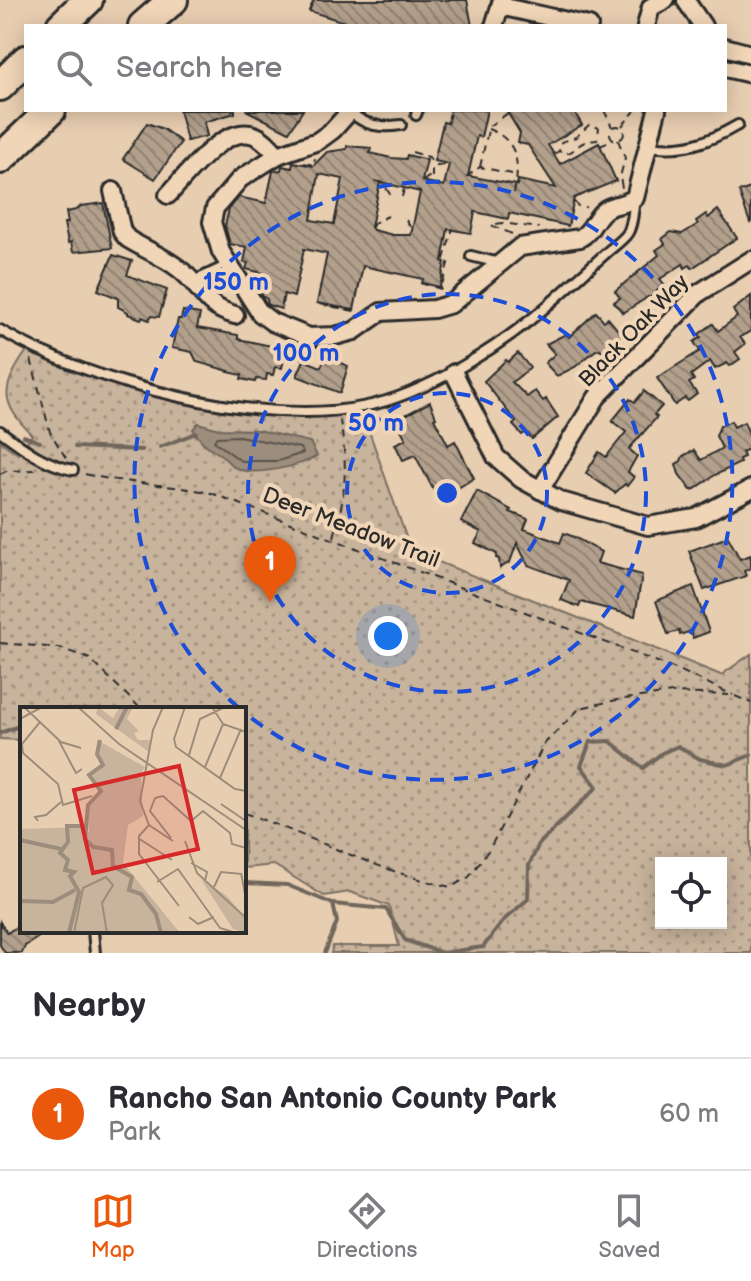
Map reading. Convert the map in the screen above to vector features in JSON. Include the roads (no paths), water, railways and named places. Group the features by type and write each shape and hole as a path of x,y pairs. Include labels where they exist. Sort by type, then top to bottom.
{"highway":[{"path":"63,24 88,0"},
{"path":"145,24 173,0"},
{"path":"0,86 24,62"},
{"path":"0,159 49,112"}],"street":[{"path":"647,24 651,7 665,0"},
{"path":"686,1 702,24"},
{"path":"495,24 501,3 581,24"},
{"path":"727,48 751,54"},
{"path":"727,68 751,74"},
{"path":"349,112 318,141 278,155 240,179 215,208 212,222 214,234 231,268 260,313 297,334 321,338 354,331 381,312 434,309 451,304 520,247 580,238 588,234 608,207 625,205 648,146 656,112"},
{"path":"176,191 228,137 248,133 258,136 278,155"},
{"path":"113,191 124,212 122,232 128,239 153,247 197,284 211,306 235,315"},
{"name":"Black Oak Way","path":"540,490 597,397 699,293 751,260"},
{"path":"197,284 231,268"},
{"path":"454,373 496,457 540,490 584,509 648,526 696,518 751,489"}],"lane":[{"path":"351,112 363,124 401,125"},
{"path":"648,146 673,150 686,147 712,140 738,125"},
{"path":"0,330 28,346 84,369 205,401 262,410 337,410 382,402 454,373 538,314 628,233 630,196"},
{"path":"471,256 500,263"},
{"path":"0,431 39,458 73,470"},
{"path":"93,933 95,953"}],"water":[{"path":"198,423 219,429 258,430 310,442 317,456 277,469 244,470 234,467 202,441 193,429"}],"waterway":[{"path":"160,447 196,433"},
{"path":"24,436 40,442"},
{"path":"75,447 142,450"},
{"path":"0,733 20,726"},
{"path":"442,953 483,947 505,919 528,899 529,865 539,844 597,787 581,766 590,742 610,741 643,768 662,753 678,746 700,759 727,765 751,755"},
{"path":"246,883 287,885 333,904 386,909 405,940 442,953"},
{"path":"325,953 337,922 333,904"}],"place":[{"name":"Rancho San Antonio County Park","path":"270,602"}]}
